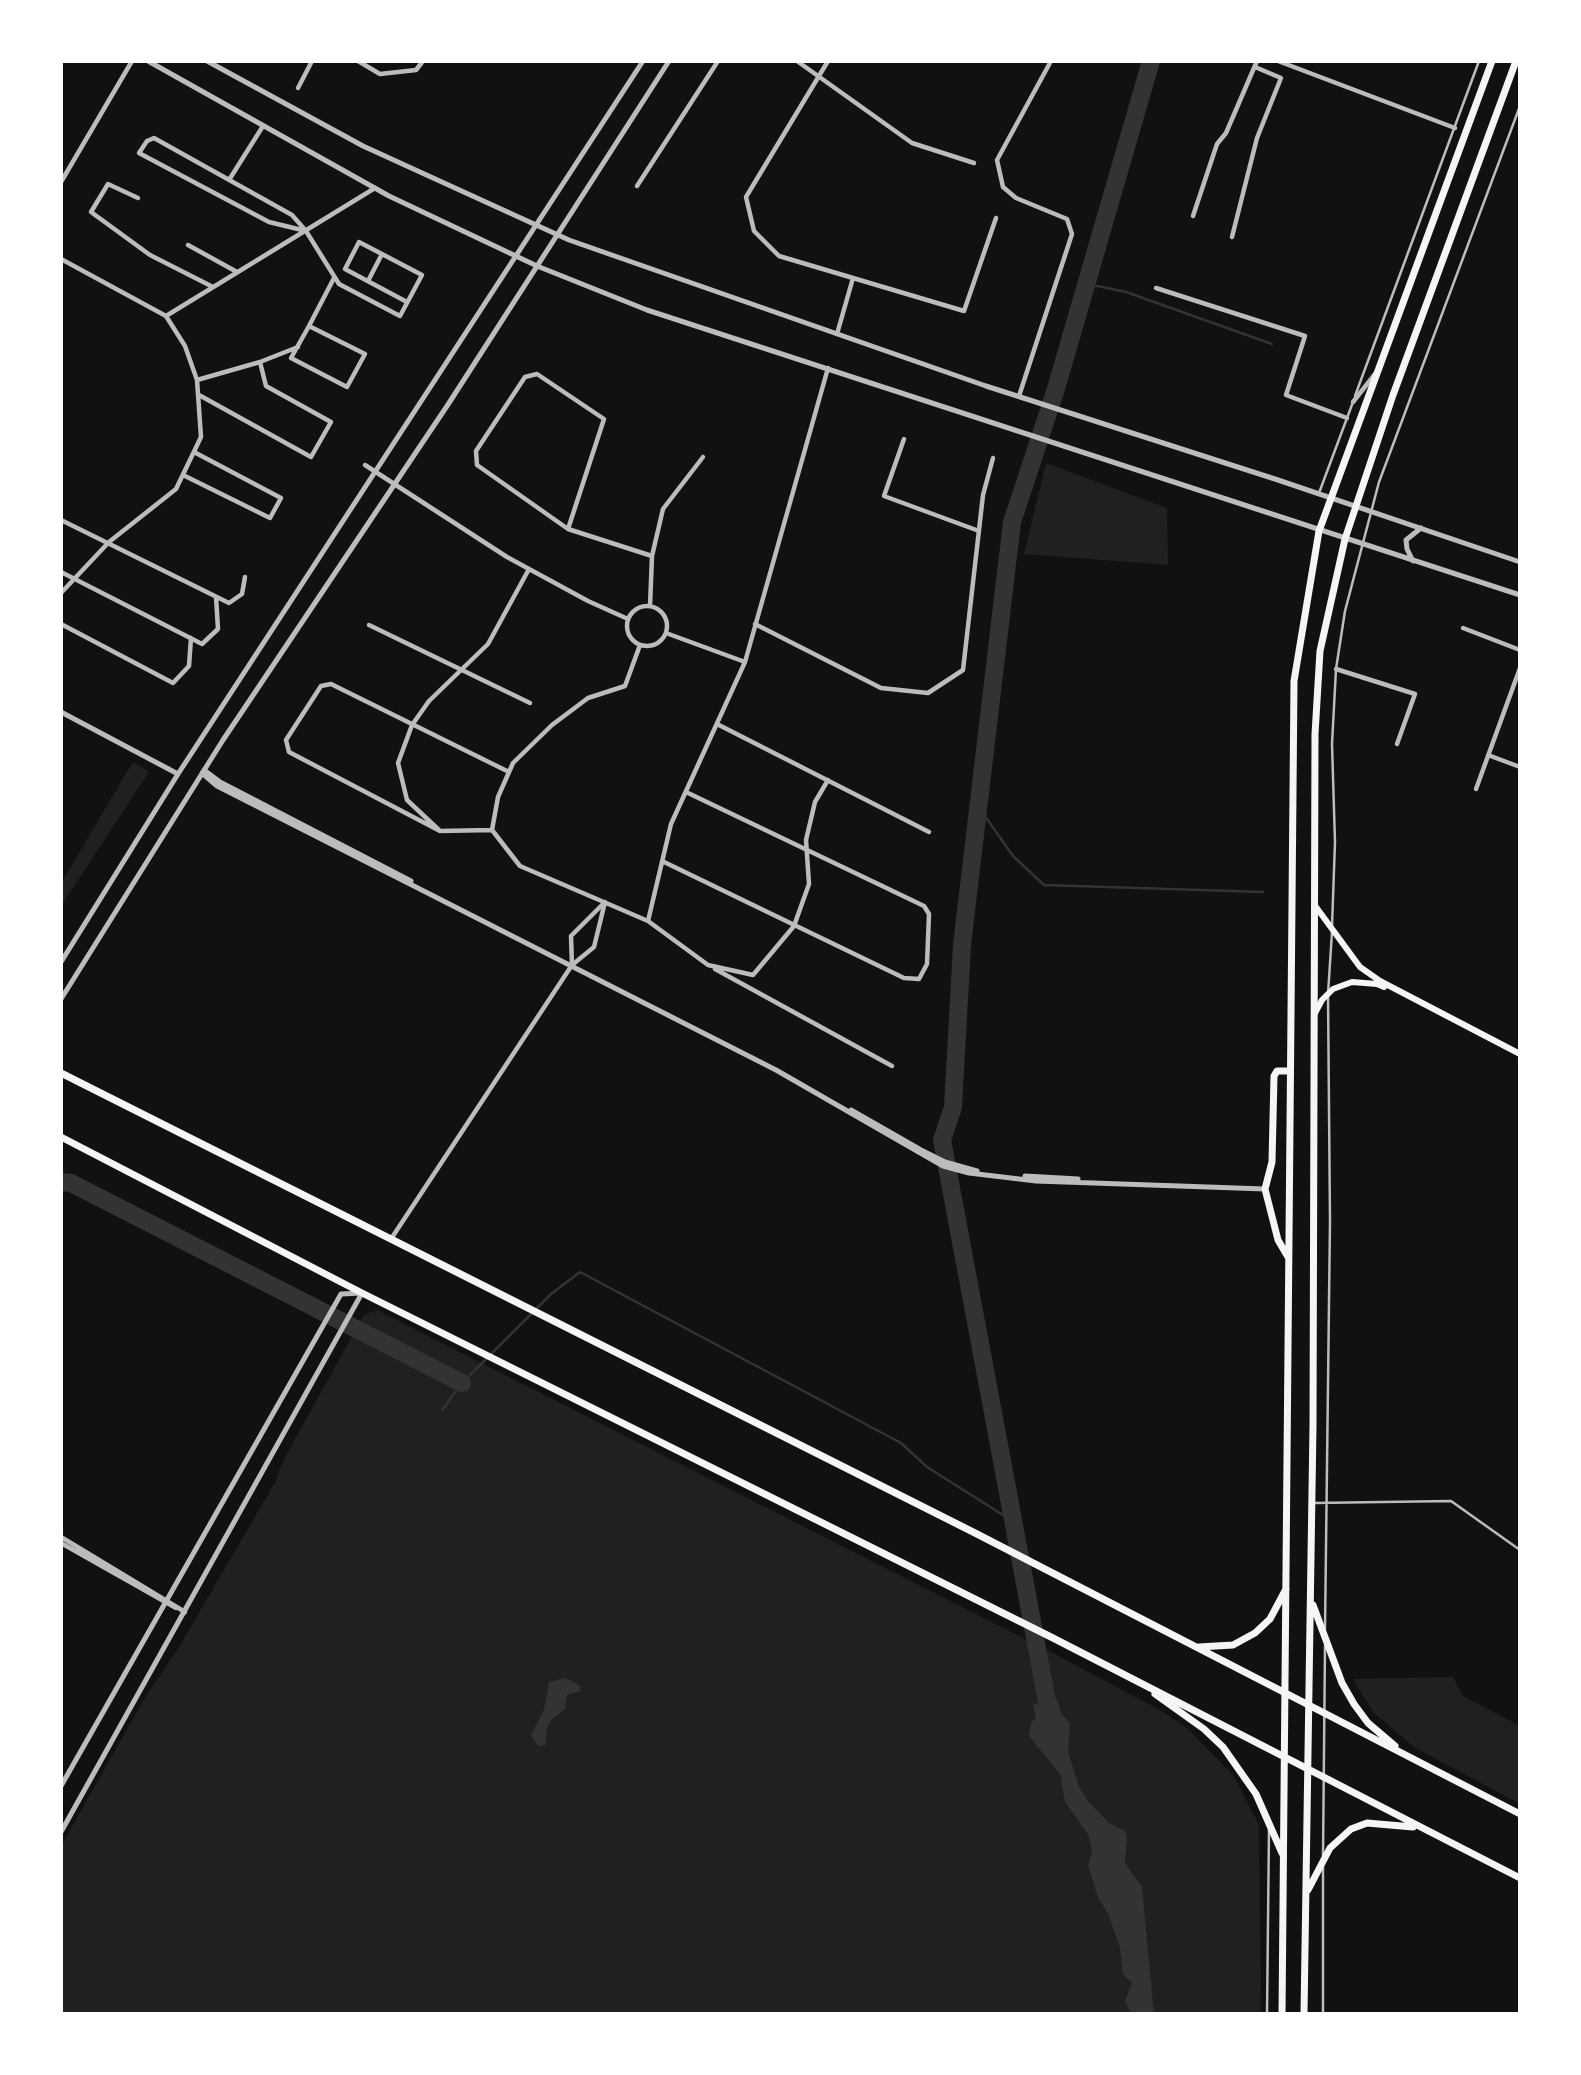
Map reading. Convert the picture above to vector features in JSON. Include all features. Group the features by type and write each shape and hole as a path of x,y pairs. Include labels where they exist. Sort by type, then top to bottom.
{"main road":[{"path":"1282,2014 1288,1585 1288,1258 1294,681 1319,531 1492,61"},
{"path":"1304,2014 1312,1503 1313,1018 1317,907 1315,734 1320,651 1345,539 1403,369 1516,61"},
{"path":"1317,907 1360,967 1380,981 1520,1056"},
{"path":"1313,1018 1333,989 1352,982 1377,984 1520,1056"},
{"path":"1288,1258 1278,1240 1265,1187 1272,1162 1274,1076 1277,1071 1290,1071"},
{"path":"61,1073 978,1534 1520,1814"},
{"path":"61,1137 362,1293 982,1604 1053,1637 1286,1760 1520,1878"},
{"path":"1194,1647 1233,1645 1255,1633 1270,1619 1288,1585"},
{"path":"1310,1598 1354,1704 1384,1738 1416,1760"},
{"path":"1144,1685 1204,1729 1223,1747 1256,1794 1284,1858"},
{"path":"1306,1893 1323,1859 1340,1837 1367,1822 1427,1830"}],"street":[{"path":"61,182 132,61"},
{"path":"148,61 375,188 537,266 647,310 1520,595"},
{"path":"207,61 363,146 557,235 1019,397 1319,493 1520,562"},
{"path":"298,88 312,61"},
{"path":"358,61 380,74 416,70 422,61"},
{"path":"61,962 177,776 643,61"},
{"path":"61,999 203,771 393,486 669,61"},
{"path":"637,186 718,61"},
{"path":"797,61 912,143 974,163"},
{"path":"828,61 746,197 754,231 779,256 964,311 996,218"},
{"path":"1019,397 1072,234 1067,219 1016,198 1003,187 997,160 1051,61"},
{"path":"1278,61 1454,128"},
{"path":"1193,216 1217,144 1226,133 1256,64 1281,78 1257,138 1231,237"},
{"path":"229,180 263,126"},
{"path":"306,231 269,222 139,153 147,141 154,138 292,215 306,231 339,284 400,316 422,275 359,242 345,269 407,302"},
{"path":"138,198 108,184 91,212 150,255 214,287"},
{"path":"166,316 375,188"},
{"path":"188,245 238,272"},
{"path":"368,281 382,254"},
{"path":"61,259 166,316 185,346 197,380 201,437 176,489 109,542 61,593"},
{"path":"309,326 365,354 347,387 291,358 334,277"},
{"path":"837,334 853,278"},
{"path":"1156,288 1305,336 1286,395 1347,418"},
{"path":"197,380 260,362 298,347"},
{"path":"199,395 311,457 331,422 266,386 260,362"},
{"path":"648,921 671,824 745,662 828,368"},
{"path":"1353,402 1377,371"},
{"path":"568,529 604,419 537,374 525,377 476,451 477,465 568,529 652,556"},
{"path":"904,439 884,496 979,531"},
{"path":"183,475 270,518 281,498 194,452"},
{"path":"650,606 652,556 663,509 703,457"},
{"path":"755,625 881,688 928,693 963,670 983,495 993,458"},
{"path":"365,465 393,486 529,569 628,619"},
{"path":"61,520 229,603 242,594 245,577"},
{"path":"1413,561 1406,540 1421,528"},
{"path":"440,831 407,800 398,763 412,725 429,701 488,644 529,569"},
{"path":"61,572 202,643 218,629 216,597"},
{"path":"640,645 627,631 628,619 637,609 650,606"},
{"path":"640,645 658,643 666,633 666,619 650,606"},
{"path":"61,624 173,683 189,666 191,638"},
{"path":"369,625 530,703"},
{"path":"1463,628 1520,650"},
{"path":"666,633 745,662"},
{"path":"640,645 625,687 588,698 552,725 513,764 498,797 492,830 520,866 648,921 708,965 892,1066"},
{"path":"1476,789 1520,668"},
{"path":"1336,669 1415,694 1397,744"},
{"path":"492,830 440,831 289,752 286,740 321,686 331,684 509,772"},
{"path":"61,713 177,776"},
{"path":"717,724 929,832"},
{"path":"1488,755 1520,767"},
{"path":"203,771 217,786 778,1068 920,1152 970,1172 1265,1187"},
{"path":"708,965 753,975 794,926 809,884 806,840 815,802 828,780"},
{"path":"663,861 904,978 919,979 927,964 929,914 924,906 686,792"},
{"path":"571,966 571,936 604,902"},
{"path":"391,1239 571,966 594,947 604,902"},
{"path":"61,1786 165,1600 260,1442 341,1294 362,1293"},
{"path":"61,1832 186,1613 362,1293"},
{"path":"61,1537 186,1613"},
{"path":"61,1543 165,1600"}],"lane":[{"path":"1319,493 1479,61"},
{"path":"1323,2014 1326,1780 1324,1636 1328,1503 1328,994 1332,931 1336,669 1345,611 1379,482 1520,106"},
{"path":"1312,1503 1451,1501 1520,1550"},
{"path":"1268,2014 1269,1822"}],"shaded area":[{"path":"1046,463 1167,508 1168,565 1024,554"},
{"path":"133,762 149,772 61,906 61,883"},
{"path":"377,1310 1041,1647 1160,1710 1187,1728 1234,1776 1259,1825 1261,2014 61,2014 61,1846 143,1701 179,1647 274,1484 285,1457 364,1315"},
{"path":"1453,1677 1463,1696 1520,1726 1520,1804 1414,1747 1373,1712 1353,1679"},
{"path":"566,1678 580,1686 581,1691 567,1695 565,1709 552,1719 548,1726 545,1745 538,1746 531,1735 544,1710 549,1682"},
{"path":"1057,1699 1062,1715 1070,1723 1068,1752 1079,1787 1109,1823 1125,1831 1127,1836 1125,1863 1142,1887 1154,2014 1131,2014 1125,2001 1132,1983 1123,1974 1120,1947 1108,1914 1098,1897 1088,1865 1092,1852 1089,1836 1065,1802 1060,1774 1029,1736 1031,1722 1036,1718 1033,1705"}],"waterway":[{"path":"1051,1723 942,1140 953,1107 962,945 1012,522 1055,392 1151,61"},
{"path":"1088,284 1126,292 1272,344"},
{"path":"980,809 1013,856 1044,885 1263,892"},
{"path":"61,1182 71,1183 462,1383"},
{"path":"442,1410 462,1383 551,1294 580,1272 901,1443 927,1467 1014,1522"}]}
